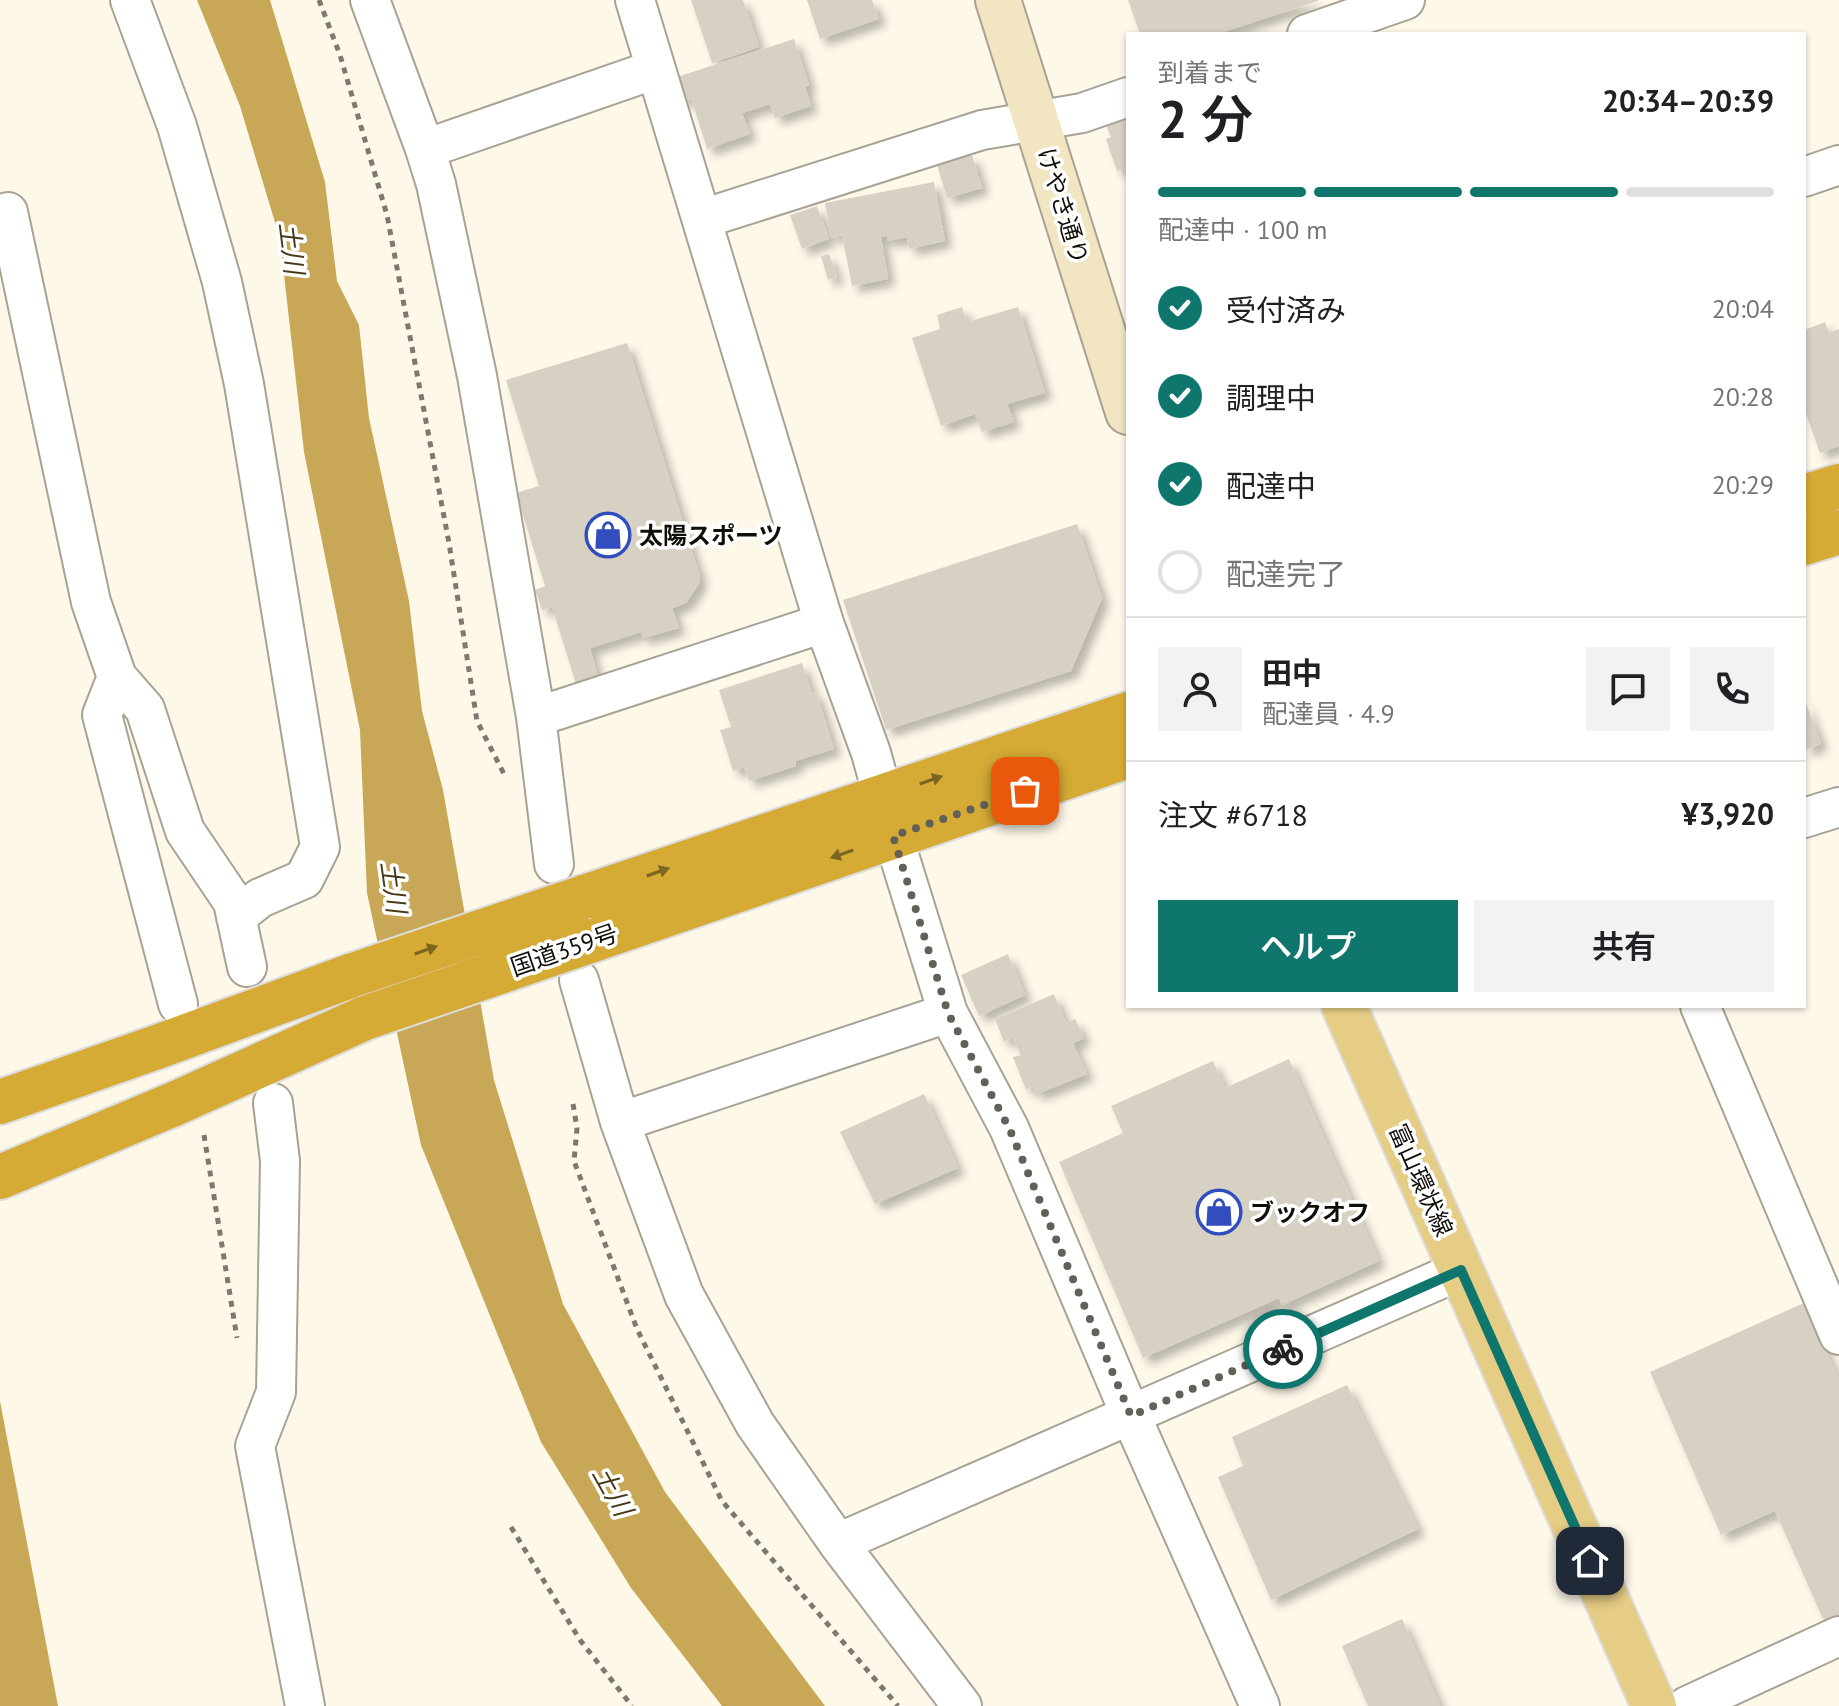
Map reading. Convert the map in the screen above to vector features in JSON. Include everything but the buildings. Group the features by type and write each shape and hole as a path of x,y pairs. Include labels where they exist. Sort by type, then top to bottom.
{"highway":[{"path":"1806,496 1839,486"},
{"path":"1806,542 1839,532"},
{"name":"国道359号","path":"0,1102 173,1067 584,960 888,816 1126,715"},
{"name":"国道359号","path":"0,1147 173,1067 353,975 584,897 1126,756"},
{"path":"0,1076 173,1067"},
{"path":"0,1177 173,1067"}],"main road":[{"name":"富山環状線","path":"1345,1008 1654,1706"}],"street":[{"path":"130,0 177,126 222,282 244,384 320,847 304,879 260,898 236,917"},
{"path":"370,0 436,184 477,376 536,717 554,864"},
{"path":"635,0 824,623 871,753 948,1013 1009,1128 1131,1416 1260,1706"},
{"name":"けやき通り","path":"998,0 1126,406"},
{"path":"1312,32 1405,0"},
{"path":"425,149 656,69"},
{"path":"702,219 982,130 1082,113 1126,98"},
{"path":"1806,176 1839,165"},
{"path":"8,212 91,602 117,677 145,709 185,831 233,902 247,967"},
{"path":"536,717 824,623"},
{"path":"117,677 102,715 173,1067"},
{"path":"1806,817 1839,807"},
{"path":"584,960 620,1122 684,1295 755,1424 838,1543 962,1706"},
{"path":"1701,1008 1839,1335"},
{"path":"620,1122 948,1013"},
{"path":"273,1103 280,1161 276,1392 255,1446 305,1706"},
{"path":"838,1543 1461,1270"},
{"path":"1687,1706 1839,1636"}],"path":[{"path":"173,1067 239,1352"},
{"path":"511,1527 580,1640 632,1706"}],"water":[{"name":"土川","path":"197,0 270,0 325,182 337,281 359,325 369,418 409,601 422,711 443,790 494,1080 563,1304 665,1492 825,1706 722,1706 631,1588 541,1442 421,1145 367,893 360,730 304,452 280,239 240,106"},
{"path":"0,1401 58,1706 0,1706"}],"way so far":[{"path":"1025,791 893,836 948,1013 1009,1128 1131,1416 1283,1349"}],"place":[{"name":"太陽スポーツ","path":"608,535"},
{"name":"ブックオフ","path":"1219,1212"}],"route":[{"path":"1283,1349 1461,1270 1590,1561"}]}
